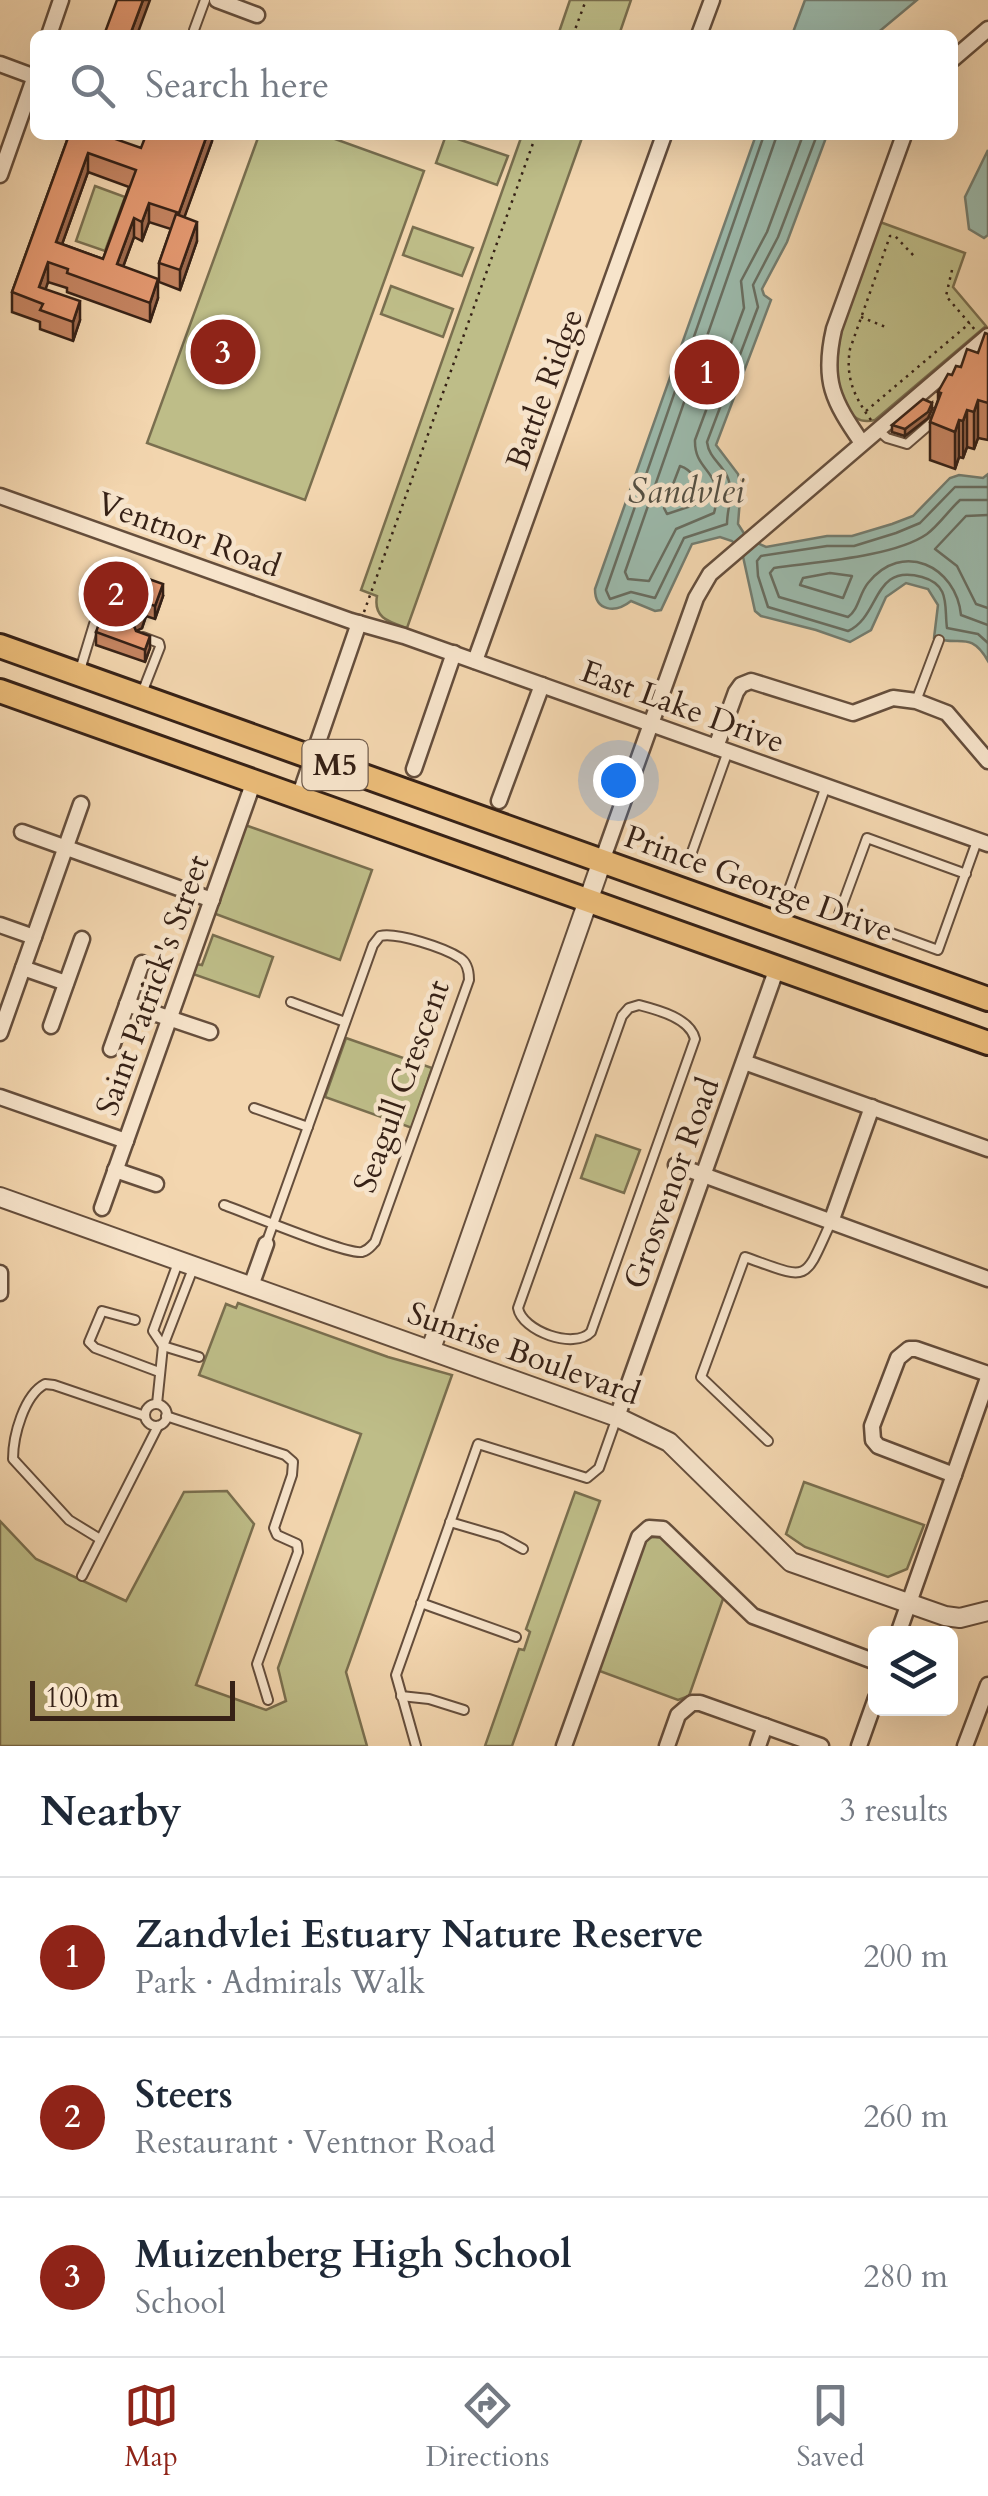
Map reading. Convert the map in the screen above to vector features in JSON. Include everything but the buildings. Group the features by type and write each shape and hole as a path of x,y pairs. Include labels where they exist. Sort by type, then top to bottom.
{"main road":[{"name":"Prince George Drive","path":"0,646 988,1000"},
{"name":"M5","path":"0,691 988,1042"}],"street":[{"path":"51,30 61,0"},
{"path":"217,0 257,15"},
{"path":"701,30 712,0"},
{"path":"958,55 988,29"},
{"path":"0,64 30,74"},
{"path":"0,175 30,90"},
{"name":"Battle Ridge","path":"476,661 662,140"},
{"path":"862,443 837,407 828,366 841,310 902,140"},
{"path":"431,1349 696,598 710,574 730,556 878,429 925,396 986,338"},
{"name":"Ventnor Road","path":"0,496 360,623"},
{"path":"299,797 360,623"},
{"name":"East Lake Drive","path":"360,623 983,842"},
{"path":"414,769 454,653"},
{"path":"722,749 736,692 745,682 766,684 853,713 893,698 916,701 946,714 988,761"},
{"path":"498,801 542,685"},
{"name":"Saint Patrick's Street","path":"102,1208 254,781"},
{"path":"0,1031 82,804"},
{"path":"22,832 212,900"},
{"path":"0,924 34,937"},
{"path":"51,1026 82,938"},
{"path":"110,1049 142,963"},
{"path":"23,968 66,983"},
{"name":"Grosvenor Road","path":"617,1417 777,968"},
{"path":"127,1004 210,1032"},
{"path":"744,1062 988,1149"},
{"path":"0,1097 126,1141"},
{"path":"831,1222 872,1108"},
{"path":"676,1165 988,1280"},
{"path":"116,1170 156,1184"},
{"name":"Sunrise Boulevard","path":"0,1197 617,1417 669,1442 792,1562 956,1618 988,1611"},
{"name":"Seagull Crescent","path":"251,1286 266,1244"},
{"path":"0,1273 0,1292"},
{"path":"901,1626 954,1474 988,1376 916,1348 908,1349 898,1358 872,1426 873,1440 878,1446 954,1474"},
{"path":"564,1746 639,1536 649,1528 663,1530 744,1610 762,1621 868,1659"},
{"path":"971,1744 988,1685"},
{"path":"667,1746 678,1715 692,1703 821,1746"},
{"path":"859,1746 870,1716"},
{"path":"758,1746 765,1726"}],"lane":[{"path":"194,30 205,0"},
{"path":"878,429 887,438 908,444 934,423 942,405"},
{"path":"79,674 94,624 99,620 111,625"},
{"path":"139,635 159,642 160,646 141,696"},
{"path":"916,701 939,640"},
{"path":"692,852 722,749"},
{"path":"787,894 826,786"},
{"path":"966,874 867,838 840,914 938,950 966,874 983,842"},
{"name":"Seagull Crescent","path":"224,1205 274,1223 353,1251 362,1252 375,1242 469,980 466,964 460,958 398,935 380,936 373,945 346,1022 274,1223 266,1244"},
{"path":"292,1002 346,1022"},
{"path":"638,1005 686,1023 695,1034 654,1157 588,1337 572,1341 524,1323 518,1308 622,1016 638,1005"},
{"path":"254,1108 308,1127"},
{"path":"654,1157 676,1165"},
{"path":"768,1442 701,1377 745,1257 789,1273 804,1271 814,1262 831,1222"},
{"path":"186,1263 153,1332 164,1346 198,1357"},
{"path":"157,1404 164,1346 186,1263"},
{"path":"135,1320 102,1310 89,1342 95,1348 159,1372"},
{"path":"100,1539 76,1526 16,1464 13,1447 30,1396 45,1384 145,1416"},
{"path":"82,1576 166,1416 165,1409 157,1404"},
{"path":"157,1404 148,1407 145,1416 158,1426"},
{"path":"166,1416 285,1455 293,1462 274,1528 277,1536 296,1544 298,1552 258,1664 268,1700"},
{"path":"416,1746 396,1675 478,1444 588,1478 599,1468 617,1417"},
{"path":"450,1522 501,1537 523,1549"},
{"path":"422,1603 516,1637"},
{"path":"400,1696 464,1710"}],"path":[{"path":"575,30 586,0"},
{"path":"360,623 534,140"},
{"path":"878,429 852,391 850,349 890,236 895,236 914,256"},
{"path":"952,270 946,295 986,338"},
{"path":"841,310 888,328"},
{"path":"850,425 970,323"}],"shaded area":[{"path":"570,0 631,0 621,30 560,30"},
{"path":"257,140 338,140 424,171 305,500 147,443"},
{"path":"444,140 461,140 508,156 497,185 436,163"},
{"path":"520,140 581,140 407,628 384,618 377,609 377,596 361,590"},
{"path":"95,186 125,197 105,251 76,241"},
{"path":"880,222 965,253 953,287 986,326 875,420 865,421 853,416 845,403 837,359 846,312"},
{"path":"413,227 473,248 462,276 403,255"},
{"path":"391,286 453,309 443,337 381,314"},
{"path":"245,825 372,870 340,960 213,913"},
{"path":"213,935 273,957 259,997 193,974 196,964 202,965"},
{"path":"346,1038 432,1068 412,1128 325,1097"},
{"path":"596,1135 640,1150 624,1193 581,1178"},
{"path":"238,1303 388,1357 452,1375 346,1672 367,1746 0,1746 0,1521 36,1559 126,1601 184,1492 227,1491 254,1524 196,1685 266,1710 286,1701 278,1668 361,1434 199,1375 226,1304 236,1308"},
{"path":"804,1482 924,1525 907,1569 888,1577 805,1547 786,1534"},
{"path":"575,1492 600,1501 512,1746 485,1746 519,1649 524,1650 530,1632 526,1629"},
{"path":"664,1538 724,1596 689,1696 678,1700 597,1670 645,1540"}],"water":[{"path":"805,0 917,0 881,30 794,30"},
{"name":"Sandvlei","path":"754,140 825,140 787,242 762,289 771,300 716,445 738,474 738,524 747,538 766,547 827,536 852,536 913,516 950,478 983,478 988,474 988,661 970,642 934,638 938,605 928,589 906,583 886,597 871,630 850,642 761,616 755,611 742,552 732,541 720,537 692,544 661,610 631,601 607,608 599,602 595,589"},
{"path":"988,150 988,235 984,238 969,229 965,197"}],"place":[{"name":"Muizenberg High School","path":"223,352"},
{"name":"Zandvlei Estuary Nature Reserve","path":"707,372"},
{"name":"Steers","path":"116,594"}]}
